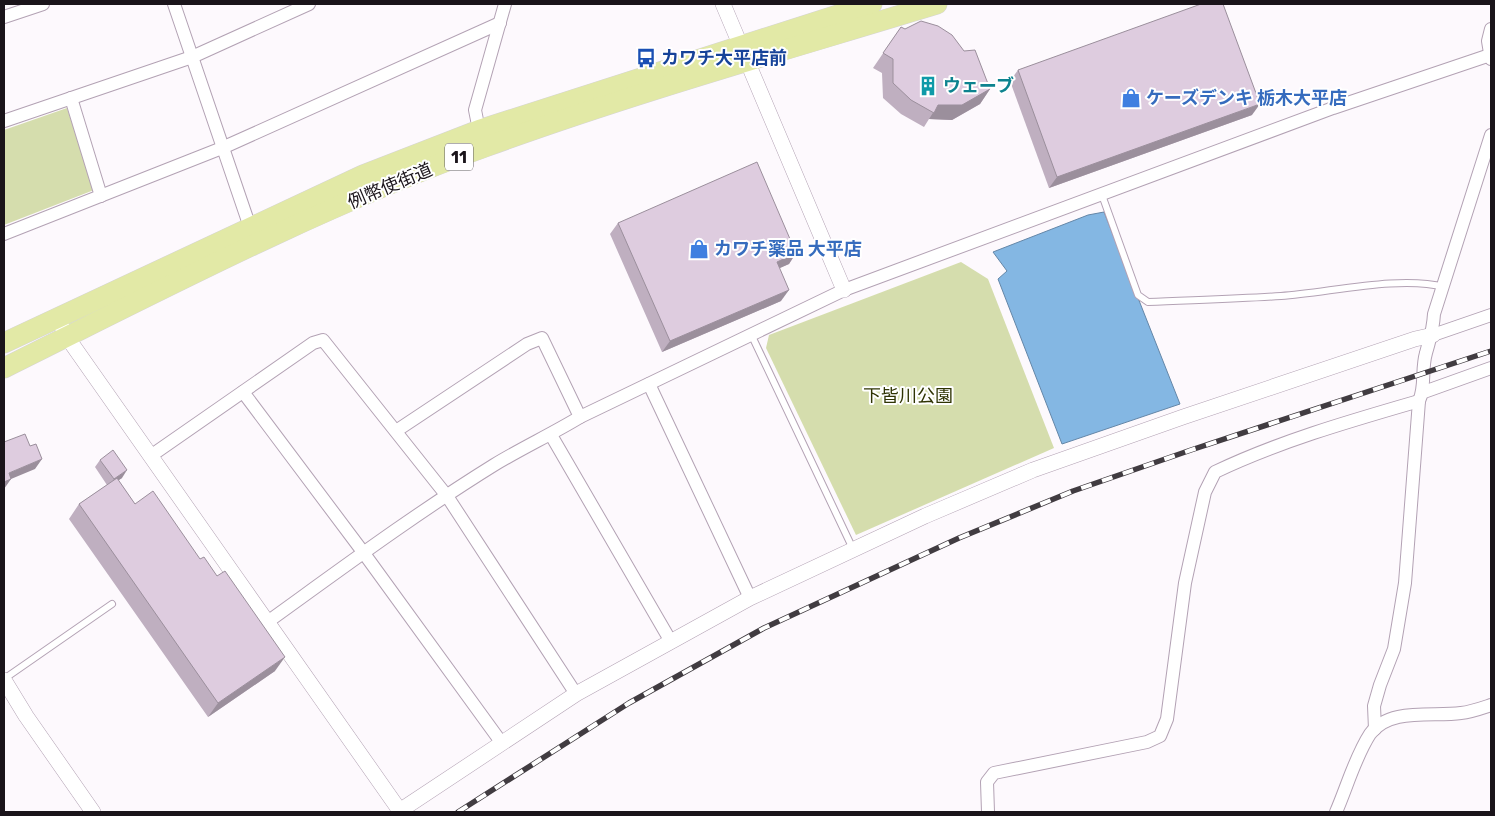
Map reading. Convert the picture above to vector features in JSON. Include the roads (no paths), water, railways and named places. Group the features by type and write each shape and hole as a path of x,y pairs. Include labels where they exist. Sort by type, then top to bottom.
{"main road":[{"name":"例幣使街道","path":"4,343 57,318 254,236 369,193 481,138 744,53 872,4"},
{"name":"例幣使街道","path":"744,53 937,4"},
{"name":"例幣使街道","path":"4,368 67,337 254,236"}],"street":[{"path":"4,17 43,4"},
{"path":"174,4 222,148 254,236"},
{"path":"4,121 192,57 309,4"},
{"path":"481,138 475,110 505,4"},
{"path":"723,4 844,290"},
{"path":"4,234 222,148 500,22"},
{"path":"266,623 363,552 495,464 551,435 580,416 844,290 1333,108 1491,57 1488,41 1491,29"},
{"path":"71,98 101,196"},
{"path":"1375,729 1374,706 1394,649 1405,583 1425,354 1433,335 1434,314 1491,135"},
{"path":"57,318 67,337 152,455 266,623 400,812 500,742 576,694 670,640 750,598 925,516 1033,470 1192,414 1415,339 1433,335 1491,314"},
{"path":"396,431 527,344 542,338 580,416"},
{"path":"152,455 313,343 323,340 447,496 576,694"},
{"path":"988,812 987,782 994,773 1147,742 1160,736 1167,719 1185,583 1205,492 1214,472 1241,460 1421,396 1491,368"},
{"path":"649,384 750,598"},
{"path":"243,392 363,552 500,742"},
{"path":"551,435 670,640"},
{"path":"4,680 93,812"},
{"path":"1336,812 1358,759 1375,729 1392,718 1462,713 1491,706"}],"lane":[{"path":"1102,195 1138,295 1148,302 1282,296 1368,286 1430,284 1444,287"},
{"path":"751,334 854,550"},
{"path":"4,680 112,604"}],"water":[{"path":"1104,212 1180,404 1062,444 998,279 1007,271 993,252 1088,215"}],"railway":[{"path":"458,812 629,703 764,628 959,538 1073,491 1491,351"}],"place":[{"name":"カワチ大平店前","path":"646,58"},
{"name":"ウェーブ","path":"928,86"},
{"name":"ケーズデンキ 栃木大平店","path":"1131,98"},
{"name":"カワチ薬品 大平店","path":"699,249"}],"park label":[{"name":"下皆川公園","path":"908,396"}]}
